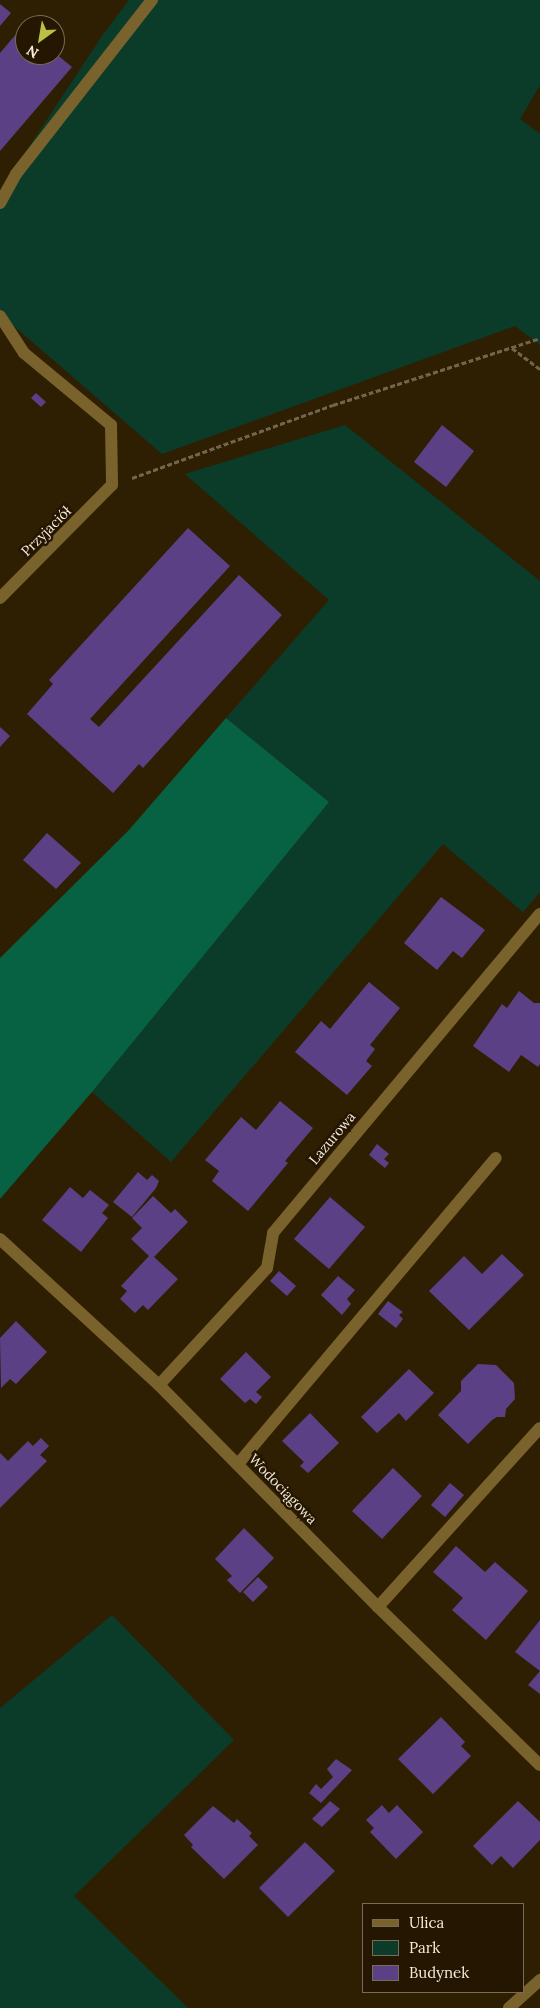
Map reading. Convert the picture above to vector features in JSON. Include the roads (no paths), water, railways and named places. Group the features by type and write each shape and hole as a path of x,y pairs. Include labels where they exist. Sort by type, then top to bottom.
{"street":[{"path":"0,203 16,174 152,0"},
{"name":"Przyjaciół","path":"0,316 24,353 111,425 112,485 0,598"},
{"name":"Lazurowa","path":"159,1385 267,1268 273,1233 540,914"},
{"path":"238,1464 496,1158"},
{"name":"Wodociągowa","path":"0,1239 159,1385 378,1607 540,1765"},
{"path":"378,1607 540,1428"},
{"path":"509,2008 540,1980"}]}
